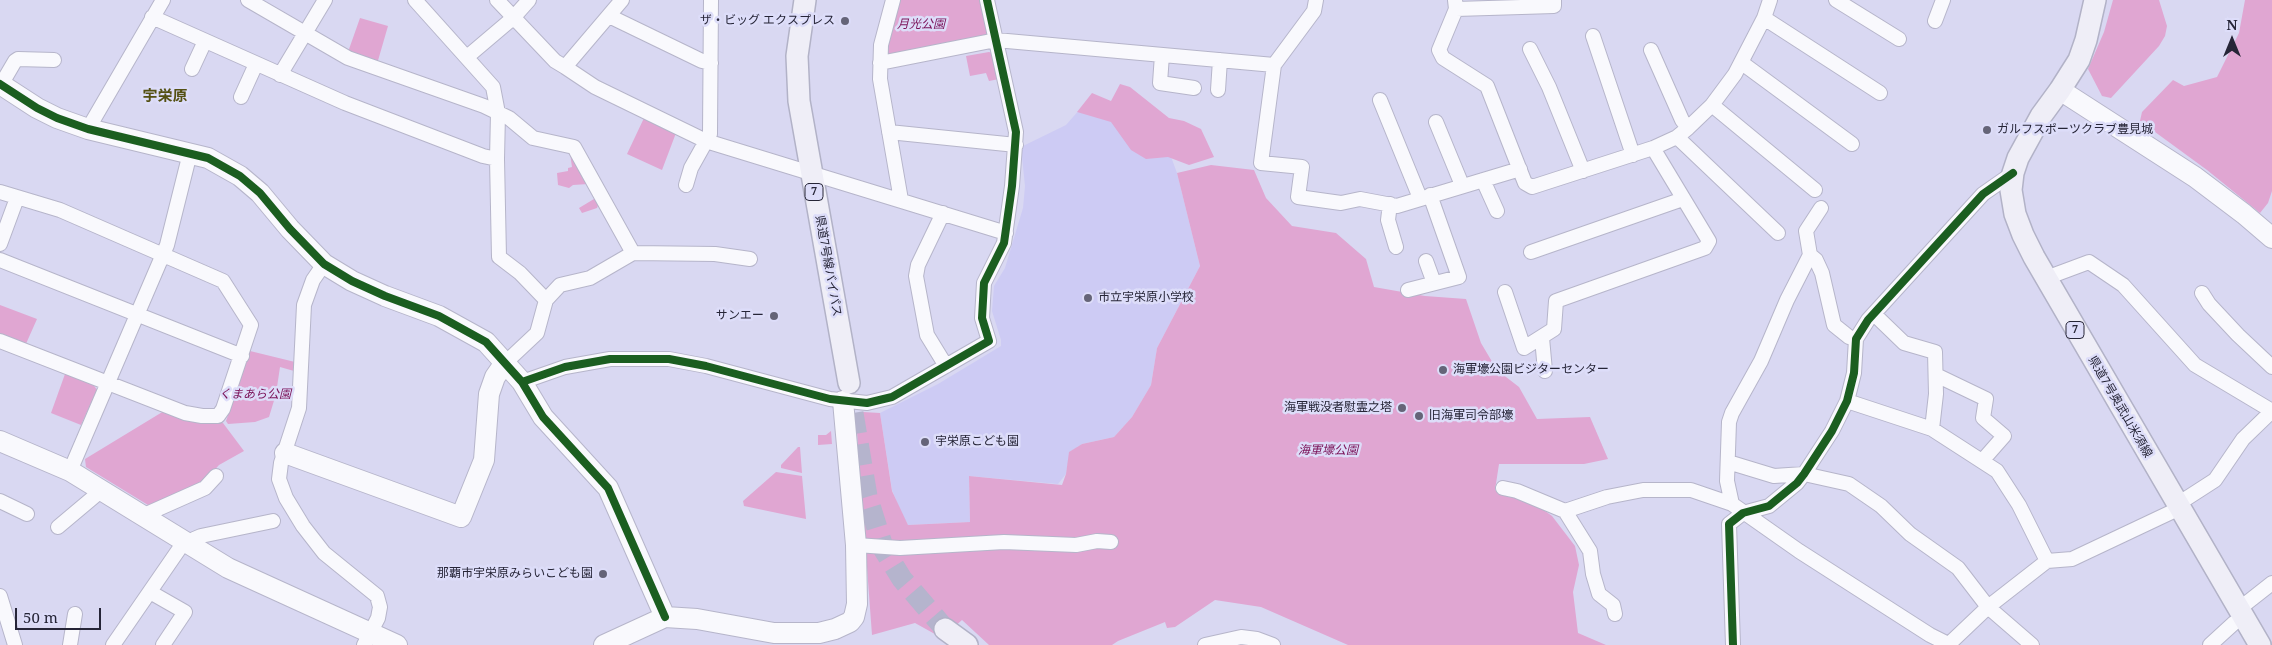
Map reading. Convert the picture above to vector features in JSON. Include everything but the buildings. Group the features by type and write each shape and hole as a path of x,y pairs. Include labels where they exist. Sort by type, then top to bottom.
{"main road":[{"name":"県道7号線バイパス","path":"805,0 797,56 800,101 846,392"},
{"name":"県道7号奥武山米須線","path":"2095,0 2083,49 2060,90 2028,136 2013,173 2011,190 2015,214 2022,235 2046,278 2260,645"},
{"path":"945,629 967,645"}],"street":[{"path":"88,130 162,0"},
{"path":"248,0 348,58 498,113 509,118 533,138 574,147 633,253"},
{"path":"280,75 325,0"},
{"path":"415,0 493,87 498,113 496,159 500,257 520,273 546,300"},
{"path":"497,0 513,18 565,67 595,87 706,141 1006,233"},
{"path":"467,57 513,18 529,0"},
{"path":"565,67 622,0"},
{"path":"686,185 691,168 710,134 711,0"},
{"path":"892,0 884,31 880,63 882,95 901,200"},
{"path":"522,382 565,367 610,359 669,359 846,392 867,403 886,400 989,340 982,318 984,282 1004,243 1016,145 1014,118 987,0"},
{"path":"1316,0 1314,11 1274,64 1261,163 1302,167 1298,198 1341,203 1360,199 1397,206 1520,169"},
{"path":"1554,0 1554,6 1455,4 1439,50 1443,58 1487,86 1525,183 1532,187 1653,148 1683,132 1712,104 1742,63 1764,18 1770,0"},
{"path":"1836,0 1899,39"},
{"path":"1935,21 1943,0"},
{"path":"608,16 702,61 711,63"},
{"path":"152,17 345,103 483,156 496,159"},
{"path":"1764,18 1880,93"},
{"path":"1593,36 1633,155"},
{"path":"880,63 996,40 1274,64"},
{"path":"192,69 205,41"},
{"path":"1530,49 1549,86 1583,171"},
{"path":"1651,50 1682,120 1683,132 1778,234"},
{"path":"1162,55 1160,83 1194,88"},
{"path":"54,60 18,59 0,84 37,108 88,130 208,158 240,176 260,193 290,229 324,264 352,281 385,296 439,316 486,342 522,382 543,417 608,488 665,617"},
{"path":"1218,90 1220,60"},
{"path":"1742,63 1852,144"},
{"path":"240,97 256,64"},
{"path":"2060,90 2195,177 2272,238"},
{"path":"1380,100 1425,197 1459,277 1408,290"},
{"path":"1712,104 1815,190"},
{"path":"1436,122 1462,185"},
{"path":"889,132 1016,145"},
{"path":"1506,292 1524,348 1554,329 1556,301 1705,248 1709,240 1653,148"},
{"path":"70,471 163,255 190,153"},
{"path":"1737,508 1769,506 1797,484 1832,431 1847,400 1854,373 1856,339 1868,320 1875,315 1983,194 2013,173"},
{"path":"1483,180 1497,211"},
{"path":"0,192 60,210 223,281 251,325 223,409 218,416 185,413 0,341"},
{"path":"0,244 18,198"},
{"path":"1531,252 1683,199"},
{"path":"1390,204 1388,220 1396,247"},
{"path":"1733,645 1729,524 1737,508 1726,481 1729,422 1732,413 1758,367 1787,300 1810,255 1806,231 1821,208"},
{"path":"943,213 918,266 916,276 924,326 927,335 946,366"},
{"path":"285,453 461,517 484,460 489,394 495,377 504,364 537,334 546,300 560,285 590,278 633,253 715,254 750,259"},
{"path":"1810,255 1816,260 1822,272 1834,325 1856,339"},
{"path":"0,260 137,316 242,356"},
{"path":"1426,261 1434,283"},
{"path":"1565,511 1606,497 1643,490 1691,490 1737,508 1930,635 1950,644 1988,607 2047,561 2072,559 2180,508 2184,500 2214,480 2242,439 2272,411 2195,365 2123,285 2089,262 2046,278"},
{"path":"324,264 314,280 304,305 299,408 281,463 279,479 286,498 324,553 377,596 380,607 368,639"},
{"path":"2202,293 2209,304 2238,335 2272,367"},
{"path":"1875,315 1904,343 1935,352 1936,394 1932,429"},
{"path":"1542,338 1545,371"},
{"path":"1936,375 1986,399 1983,418 2004,436 1982,461"},
{"path":"604,645 665,617 689,618 775,639 822,639 854,617 863,545 846,392"},
{"path":"1847,400 1932,429 1997,471 2019,505 2047,561"},
{"path":"1,445 70,471 187,544 262,585 368,639 397,645"},
{"path":"1728,462 1774,476 1804,474 1849,484 1865,493 1910,534 1958,568 1988,607 2032,645"},
{"path":"142,516 205,488 216,476"},
{"path":"1503,488 1517,491 1565,511 1590,551 1593,574 1599,594 1613,604 1615,614"},
{"path":"58,527 102,490"},
{"path":"0,500 27,514"},
{"path":"113,645 187,544 201,536 273,521"},
{"path":"863,545 898,539 1033,536 1078,536 1097,542 1111,542"},
{"path":"2210,645 2272,583"},
{"path":"150,592 185,612 163,645"},
{"path":"0,596 15,645"},
{"path":"70,645 75,614"},
{"path":"1205,645 1241,638 1258,639 1273,645"}],"shaded area":[{"name":"市立宇栄原小学校","path":"1087,101 1170,154 1177,173 1200,266 1157,348 1151,385 1132,417 1114,437 1082,444 1070,452 1066,474 1058,484 969,476 970,522 908,525 892,490 880,413 938,384 1001,346 992,311 994,286 1005,268 1023,208 1025,186 1021,147 1066,125"}],"green space":[{"name":"月光公園","path":"899,0 981,0 989,35 889,57 886,53"},
{"path":"2113,0 2159,0 2167,26 2165,36 2159,46 2111,98 2102,96 2088,69 2104,32"},
{"path":"2245,0 2272,0 2272,191 2268,203 2260,213 2207,170 2140,121 2142,112 2173,80 2184,86 2217,77 2239,33"},
{"path":"360,18 388,26 377,64 348,52"},
{"path":"992,53 999,79 989,81 986,73 970,76 966,56"},
{"path":"1120,84 1130,87 1169,118 1184,121 1201,129 1214,157 1189,165 1168,157 1146,159 1131,150 1111,122 1077,112 1092,93 1111,101"},
{"path":"644,118 676,133 662,170 627,154"},
{"path":"570,153 588,184 573,185 569,188 558,185 557,173 568,171 568,168 572,167"},
{"name":"海軍壕公園","path":"1211,165 1254,170 1266,198 1292,226 1336,233 1366,259 1374,287 1425,296 1466,299 1481,343 1497,370 1519,387 1537,419 1590,417 1608,459 1584,464 1499,464 1495,490 1534,503 1552,516 1575,546 1579,565 1573,592 1578,633 1606,645 1348,645 1261,607 1215,600 1175,627 1167,628 1165,622 1112,645 989,645 962,620 942,638 915,623 872,635 856,419 863,412 880,413 892,491 908,525 970,522 969,476 1062,485 1066,474 1069,452 1082,444 1114,437 1132,417 1151,385 1157,348 1200,266 1177,173"},
{"path":"594,197 599,203 597,208 582,213 579,208 594,199"},
{"path":"0,305 37,319 25,346 0,336"},
{"name":"くまあら公園","path":"250,351 295,362 294,371 280,367 276,394 269,417 255,422 228,424 226,421"},
{"path":"65,374 93,384 97,390 81,425 51,413"},
{"path":"164,411 198,422 223,423 244,451 219,465 201,485 148,505 86,467 85,459"},
{"path":"831,431 832,444 818,445 818,435 826,435"},
{"path":"800,447 802,473 781,468 781,465"},
{"path":"776,472 802,476 806,519 744,506 743,501"}],"tunnel":[{"path":"853,413 867,496 884,550 902,579 945,629"}],"cycle path":[{"path":"522,382 565,367 610,359 669,359 706,366 830,399 867,403 892,397 989,341 982,318 984,283 1004,243 1012,186 1016,132 987,0"},
{"path":"0,84 37,108 57,118 88,129 208,158 240,176 260,193 290,229 324,264 352,281 385,296 439,316 486,342 522,382 543,417 608,488 665,617"},
{"path":"1733,645 1729,524 1743,513 1769,506 1797,483 1832,431 1847,401 1854,373 1856,339 1868,320 1983,194 2013,173"}],"place":[{"name":"ザ・ビッグ エクスプレス","path":"845,21"},
{"name":"ガルフスポーツクラブ豊見城","path":"1987,130"},
{"name":"市立宇栄原小学校","path":"1088,298"},
{"name":"サンエー","path":"774,316"},
{"name":"海軍壕公園ビジターセンター","path":"1443,370"},
{"name":"海軍戦没者慰霊之塔","path":"1402,408"},
{"name":"旧海軍司令部壕","path":"1419,416"},
{"name":"宇栄原こども園","path":"925,442"},
{"name":"那覇市宇栄原みらいこども園","path":"603,574"}],"district":[{"name":"宇栄原","path":"165,97"}]}
